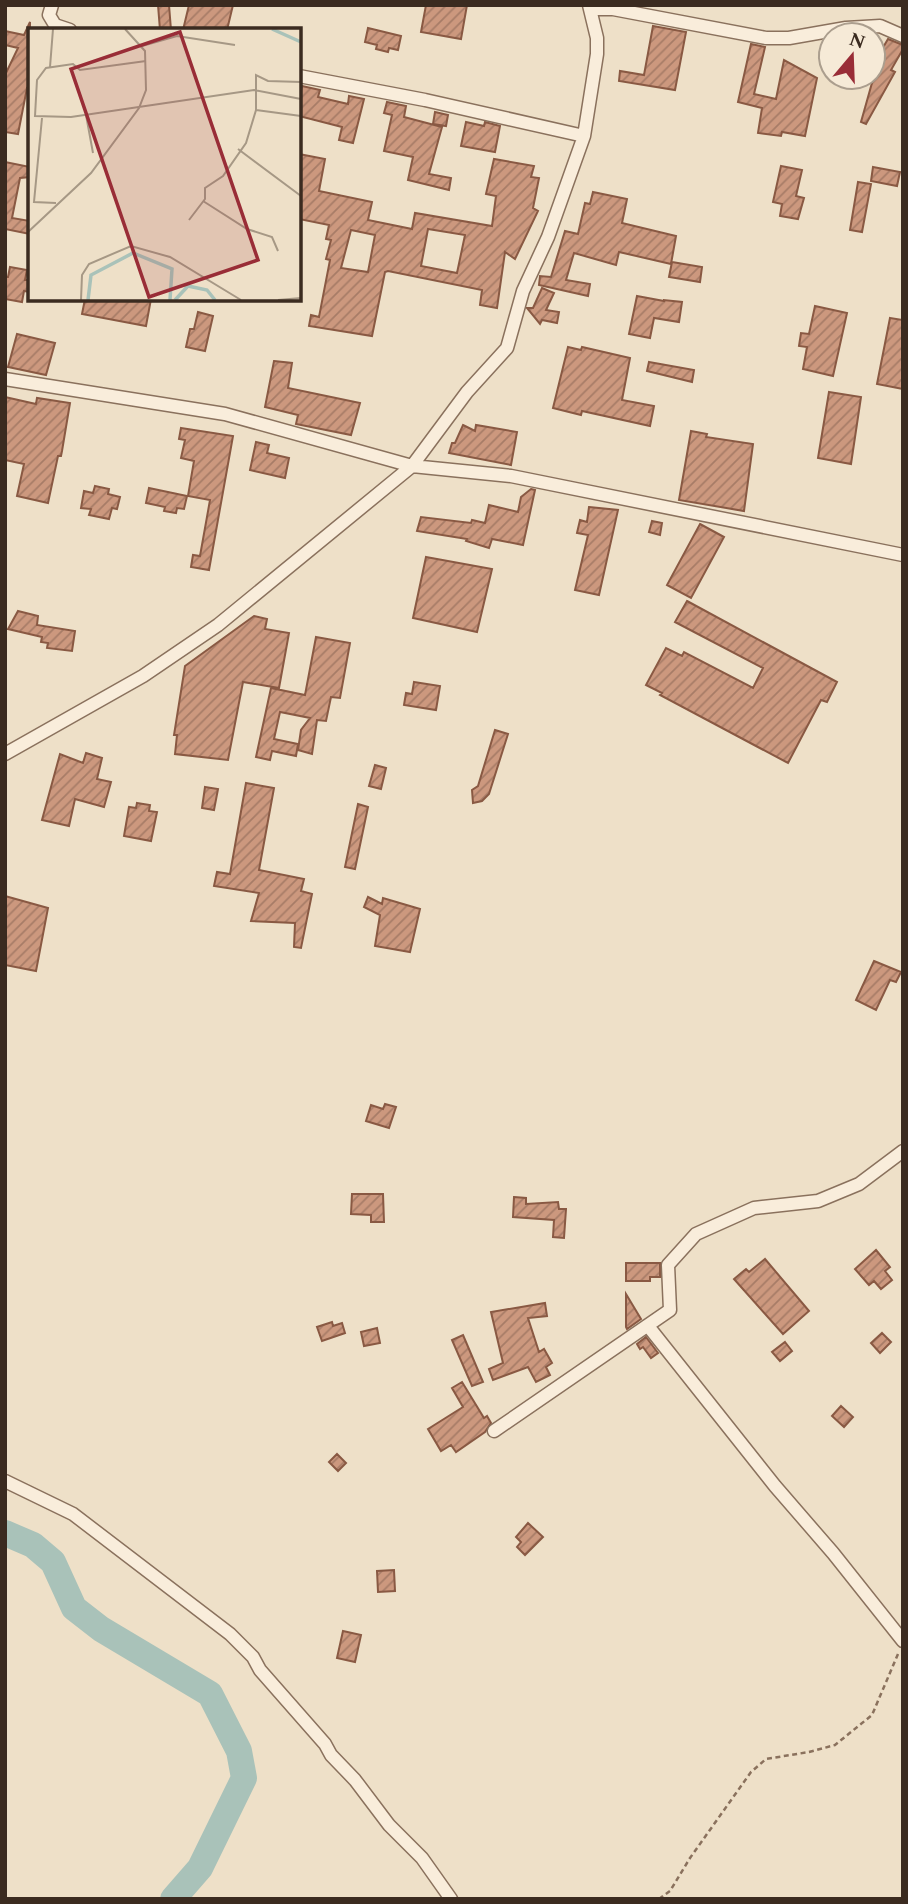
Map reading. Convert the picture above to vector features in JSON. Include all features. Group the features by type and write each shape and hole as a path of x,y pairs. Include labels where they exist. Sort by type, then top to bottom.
{"street":[{"path":"52,5 49,15 55,26 62,28"},
{"path":"5,754 143,676 218,625 412,466 467,392 507,348 523,291 548,237 584,136 597,54 597,38 590,7 766,38 789,38 880,26 903,36"},
{"path":"301,76 425,100 584,136"},
{"path":"5,379 225,414 412,466 511,475 903,555"},
{"path":"494,1431 670,1310 668,1265 696,1234 754,1208 818,1201 859,1184 903,1151"},
{"path":"648,1326 903,1641"},
{"path":"5,1481 73,1514 230,1634 253,1657 260,1670 325,1744 331,1755 355,1780 390,1825 422,1858 452,1899"}],"path":[{"path":"659,1899 670,1891 751,1772 766,1759 835,1745 873,1715 903,1641"}],"building":[{"path":"158,5 169,5 171,28 160,28"},
{"path":"189,5 233,5 227,28 183,28"},
{"path":"426,5 467,5 461,39 421,32"},
{"path":"30,22 28,88 18,134 5,132 5,75 18,48 5,45 5,31 24,35"},
{"path":"653,26 686,32 675,90 619,81 620,71 644,75"},
{"path":"368,28 401,36 398,50 389,48 388,52 365,42"},
{"path":"887,41 903,45 903,49 891,70 895,72 887,86"},
{"path":"751,44 765,47 754,94 776,99 784,60 817,78 805,136 782,132 781,136 758,133 762,108 738,102"},
{"path":"302,86 320,90 318,97 348,104 349,96 364,99 353,143 339,140 342,127 301,117"},
{"path":"870,91 884,91 866,124 861,122"},
{"path":"387,102 406,106 404,117 442,127 429,174 451,178 449,190 408,180 413,157 384,151 392,115 384,113"},
{"path":"435,112 448,115 446,126 433,124"},
{"path":"466,122 484,126 485,122 500,126 495,152 461,146"},
{"path":"301,154 325,159 319,191 372,202 368,220 412,229 415,213 492,226 496,196 486,194 494,159 534,166 531,177 539,178 533,208 538,211 515,259 505,252 497,308 480,305 482,290 388,271 385,272 372,336 309,326 311,315 319,317 330,260 326,259 331,240 326,239 329,225 301,219","holes":["428,229 465,235 457,273 421,266","351,230 375,235 368,272 341,268"]},
{"path":"5,162 28,167 28,177 20,178 12,218 28,221 28,234 5,229"},
{"path":"781,166 802,170 796,196 804,198 798,219 780,216 782,204 773,202"},
{"path":"873,167 900,172 897,186 871,181"},
{"path":"858,182 871,184 862,232 850,230"},
{"path":"593,192 627,199 622,223 676,236 671,264 619,252 616,265 574,253 566,280 590,284 588,296 539,285 540,276 551,277 565,231 578,234 585,203 590,204"},
{"path":"672,262 702,267 700,282 669,277"},
{"path":"10,267 27,270 25,280 28,280 28,292 24,291 22,302 5,299 5,277 8,277"},
{"path":"542,288 554,293 546,310 559,312 557,323 542,320 540,324 527,308 533,308"},
{"path":"637,296 682,302 679,322 654,318 650,338 629,334"},
{"path":"85,301 151,301 146,326 82,314"},
{"path":"815,306 847,313 833,376 803,369 807,347 799,346 801,333 809,334"},
{"path":"198,312 213,316 205,351 186,347"},
{"path":"890,318 903,320 903,389 877,384"},
{"path":"17,334 55,343 46,375 8,367"},
{"path":"568,347 581,350 582,347 630,358 622,400 654,406 650,426 582,411 581,415 553,408"},
{"path":"274,361 292,363 288,388 360,403 351,435 296,424 298,415 265,407"},
{"path":"649,362 694,370 692,382 647,371"},
{"path":"829,392 861,397 851,464 818,458"},
{"path":"5,397 36,404 37,398 70,403 61,456 58,456 48,503 17,496 24,464 5,460"},
{"path":"463,425 475,431 476,425 517,432 511,465 449,453"},
{"path":"181,428 233,436 209,570 191,567 193,555 200,556 210,500 188,496 194,461 181,458 185,440 179,439"},
{"path":"691,431 707,434 706,437 753,444 744,511 679,500"},
{"path":"256,442 269,445 267,453 289,458 285,478 250,470"},
{"path":"95,486 109,489 108,494 120,497 117,509 112,508 109,519 89,515 91,509 81,508 84,491 93,493"},
{"path":"149,488 187,496 184,509 177,508 176,513 164,511 165,507 146,503"},
{"path":"531,489 535,490 523,545 492,539 489,548 466,541 467,539 417,531 421,517 485,523 489,505 518,512 521,497"},
{"path":"589,507 618,510 599,595 575,590 588,535 577,533 580,520 587,522"},
{"path":"652,521 662,523 660,535 649,532"},
{"path":"700,524 724,537 691,598 667,585"},
{"path":"426,557 492,569 477,632 413,618"},
{"path":"687,601 837,682 827,702 821,700 788,763 646,685 666,648 682,656 684,652 753,688 763,668 675,622"},
{"path":"18,611 38,616 37,625 75,631 72,651 47,648 48,643 41,642 42,637 8,629"},
{"path":"254,616 267,619 265,629 289,633 279,688 243,682 228,760 175,754 177,735 174,735 185,666"},
{"path":"316,637 350,643 340,698 331,697 326,721 317,720 312,754 298,750 301,730 310,718 280,712 274,739 298,744 296,756 272,751 270,760 256,757 271,688 305,695"},
{"path":"414,682 440,686 436,710 404,705 406,693 412,694"},
{"path":"495,730 508,734 489,794 482,801 473,803 472,790 478,786"},
{"path":"86,753 102,758 97,779 111,782 104,807 75,799 69,826 42,820 60,754 83,763"},
{"path":"375,765 386,768 381,789 369,786"},
{"path":"246,783 274,788 259,870 304,879 301,891 312,894 301,948 294,947 295,923 251,921 259,893 214,886 217,872 230,874"},
{"path":"205,787 218,789 214,810 202,808"},
{"path":"137,803 150,805 149,811 157,812 151,841 124,836 129,807 136,808"},
{"path":"358,804 368,807 355,869 345,867"},
{"path":"5,896 48,908 36,971 5,965"},
{"path":"368,897 382,904 383,898 420,909 410,952 375,946 380,915 364,907"},
{"path":"874,961 901,972 896,982 890,980 876,1010 856,1000"},
{"path":"385,1104 396,1107 389,1128 366,1121 371,1105 383,1109"},
{"path":"352,1194 383,1194 384,1222 371,1222 371,1215 351,1214"},
{"path":"514,1197 526,1198 526,1204 558,1202 559,1209 566,1209 564,1238 553,1237 554,1220 513,1217"},
{"path":"876,1250 890,1267 885,1271 892,1280 881,1289 874,1281 869,1285 855,1269"},
{"path":"765,1259 809,1311 783,1334 734,1279 746,1269 749,1272"},
{"path":"626,1263 660,1263 660,1277 650,1277 650,1281 626,1281"},
{"path":"626,1294 641,1319 627,1329 626,1327"},
{"path":"545,1303 547,1316 528,1318 539,1352 544,1349 552,1363 546,1367 550,1375 536,1382 528,1367 493,1380 489,1369 503,1363 491,1312"},
{"path":"332,1322 333,1326 342,1323 345,1333 322,1341 317,1327"},
{"path":"377,1328 380,1343 364,1346 361,1332"},
{"path":"882,1333 891,1342 880,1353 871,1343"},
{"path":"463,1335 483,1382 472,1386 452,1340"},
{"path":"646,1337 658,1353 651,1358 643,1347 640,1349 637,1344"},
{"path":"785,1342 792,1351 780,1361 772,1352"},
{"path":"462,1382 484,1418 487,1416 491,1423 485,1432 456,1452 451,1445 441,1451 428,1429 463,1407 452,1388"},
{"path":"841,1406 853,1417 844,1427 832,1416"},
{"path":"337,1454 346,1463 338,1471 329,1462"},
{"path":"528,1523 543,1537 525,1555 517,1547 521,1542 516,1537"},
{"path":"394,1570 395,1591 378,1592 377,1571"},
{"path":"343,1631 361,1635 355,1662 337,1658"}],"waterway":[{"path":"5,1533 33,1545 53,1562 74,1608 101,1629 210,1694 239,1751 244,1778 200,1868 173,1899"}]}
